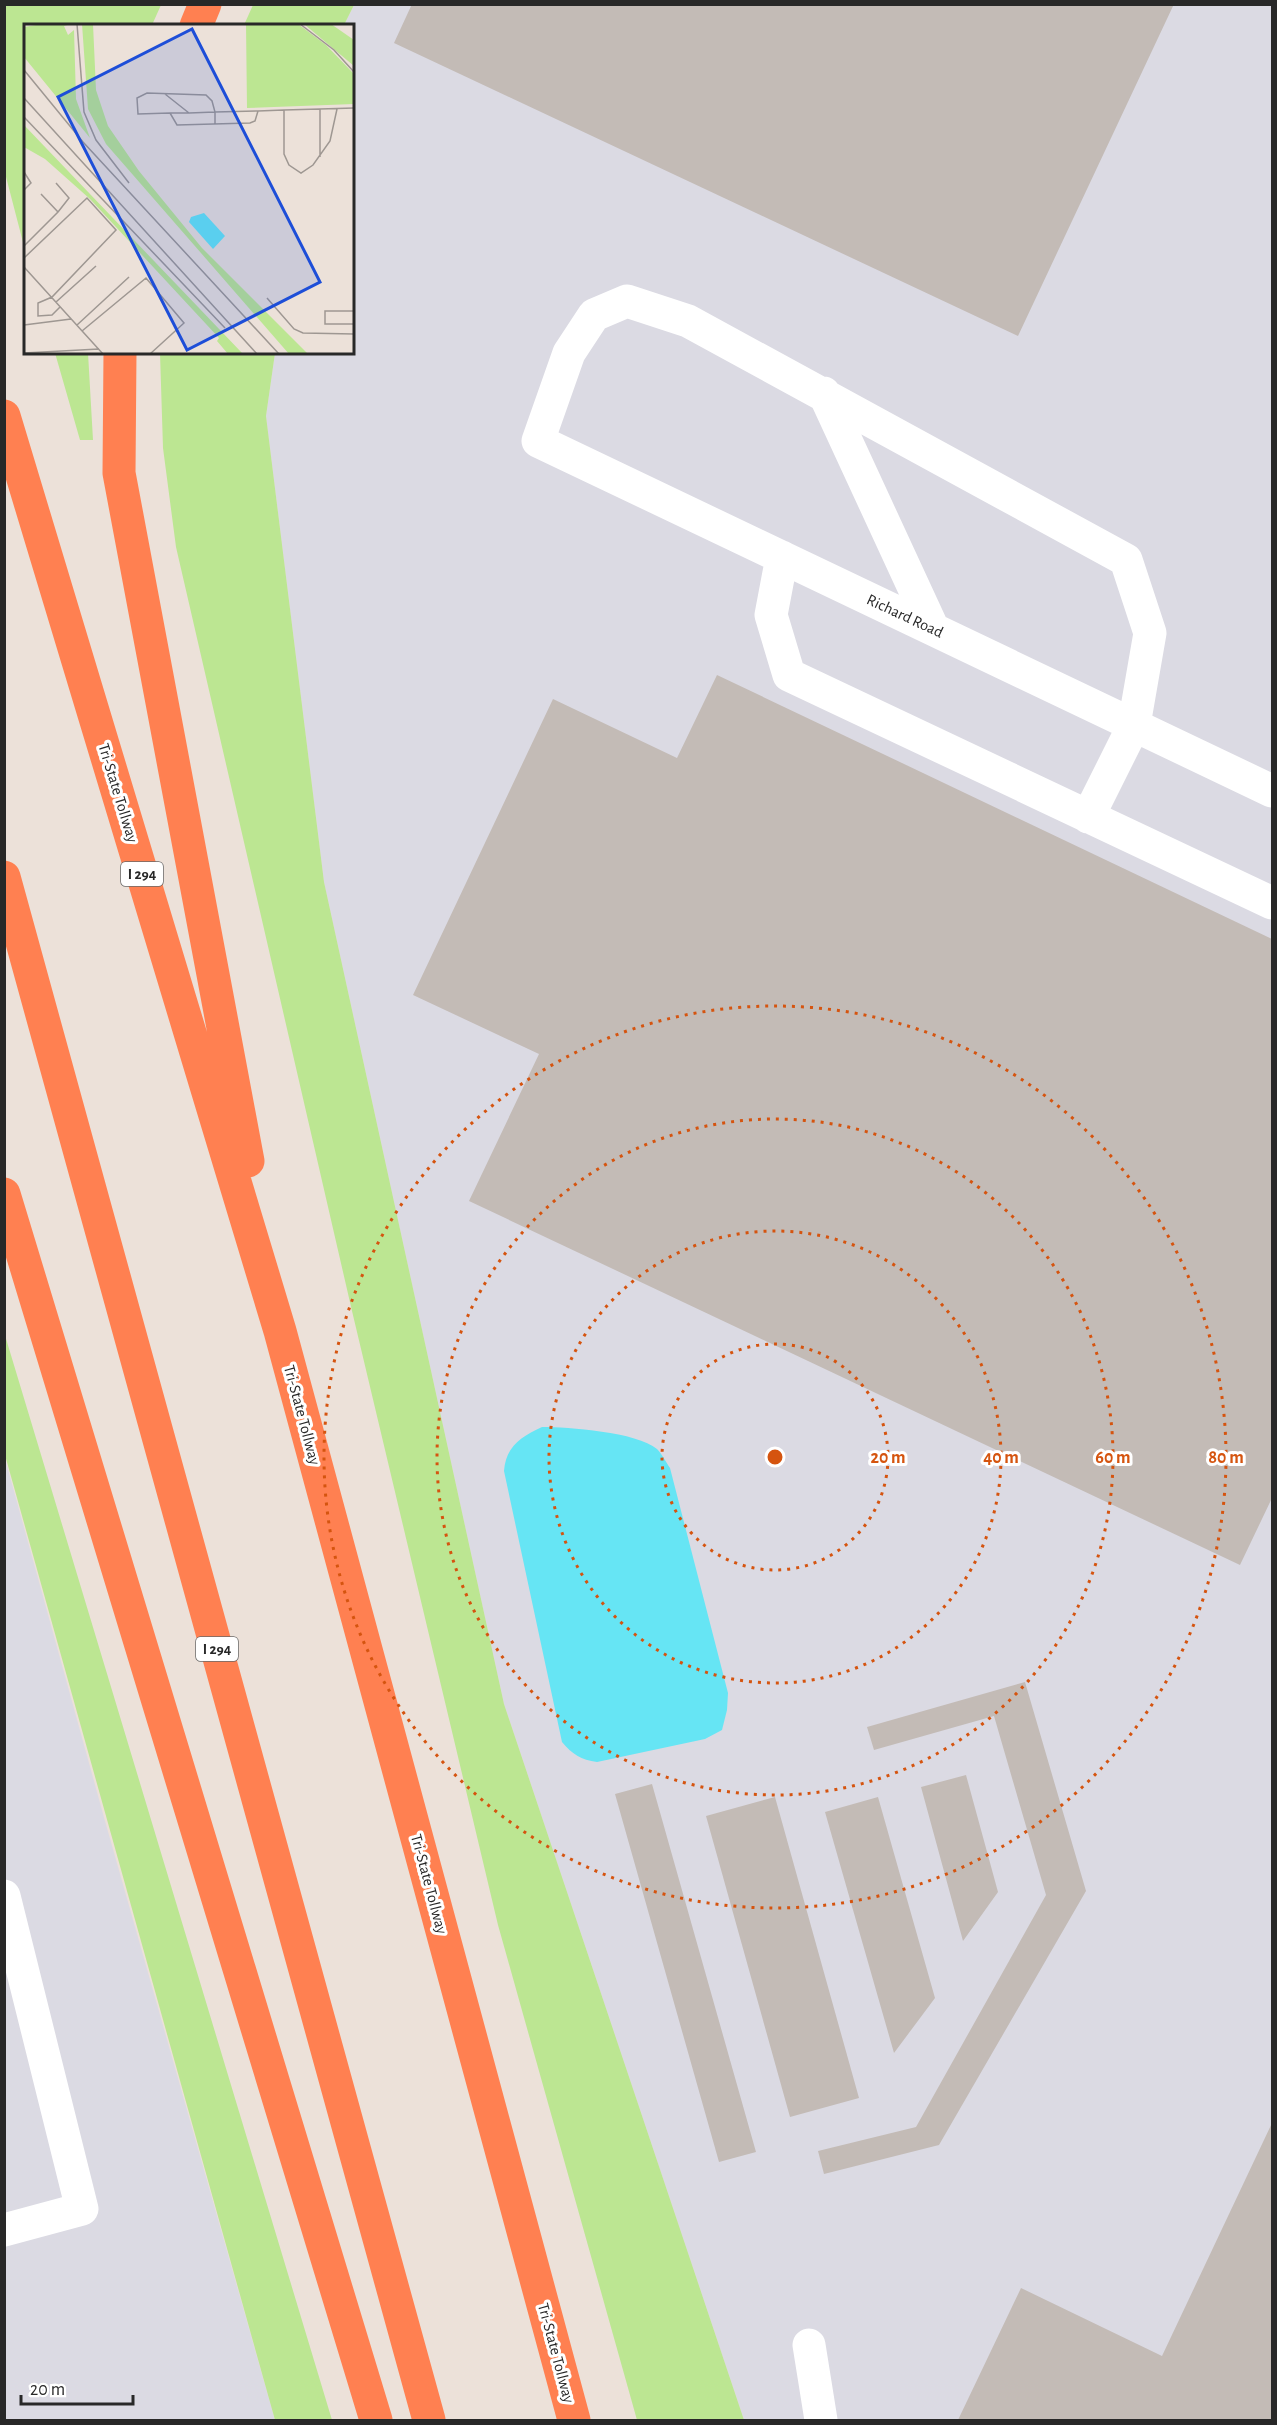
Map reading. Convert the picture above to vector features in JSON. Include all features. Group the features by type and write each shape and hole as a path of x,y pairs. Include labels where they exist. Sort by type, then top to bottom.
{"highway":[{"path":"197,24 205,4"},
{"path":"120,354 120,473 280,1331"},
{"name":"Tri-State Tollway","path":"4,416 280,1331 574,2421"},
{"name":"I 294","path":"4,877 429,2421"},
{"path":"4,1194 376,2421"}],"street":[{"name":"Richard Road","path":"824,393 688,321 627,301 594,315 569,353 538,441 1272,791"},
{"path":"824,393 933,629"},
{"path":"824,393 1126,561 1150,633 1134,725 1088,817"},
{"path":"782,557 771,615 789,675 1272,903"},
{"path":"4,1896 82,2209 4,2230"},
{"path":"809,2345 820,2421"}],"shaded area":[{"path":"354,5 1272,5 1272,2420 744,2420 504,1704 324,882 266,416 275,354 354,354 354,24 344,24"},
{"path":"4,1455 105,1821 275,2420 5,2420"}],"green space":[{"path":"253,4 354,5 344,24 244,24"},
{"path":"4,5 161,5 152,24 24,24 24,246 5,173"},
{"path":"55,354 88,354 93,440 80,440"},
{"path":"160,354 275,354 266,416 324,882 504,1704 744,2420 637,2420 498,1925 352,1311 176,547 163,448"},
{"path":"4,1332 332,2420 275,2420 5,1455"}],"water":[{"path":"542,1427 585,1429 634,1438 657,1449 670,1468 728,1693 722,1730 705,1739 597,1762 577,1756 562,1742 504,1471 508,1455 516,1443"}],"building":[{"path":"412,4 1174,4 1018,336 394,43"},
{"path":"717,675 1272,939 1272,1498 1240,1565 469,1201 539,1054 413,995 553,699 677,758"},
{"path":"1025,1682 1086,1891 939,2145 824,2174 818,2151 916,2127 1046,1895 994,1716 874,1750 867,1727"},
{"path":"966,1775 998,1892 963,1941 921,1787"},
{"path":"652,1784 756,2152 719,2162 615,1794"},
{"path":"775,1797 859,2098 790,2117 706,1816"},
{"path":"878,1797 935,1998 894,2053 825,1812"},
{"path":"1272,2123 1272,2420 958,2420 1021,2288 1162,2356"}]}
